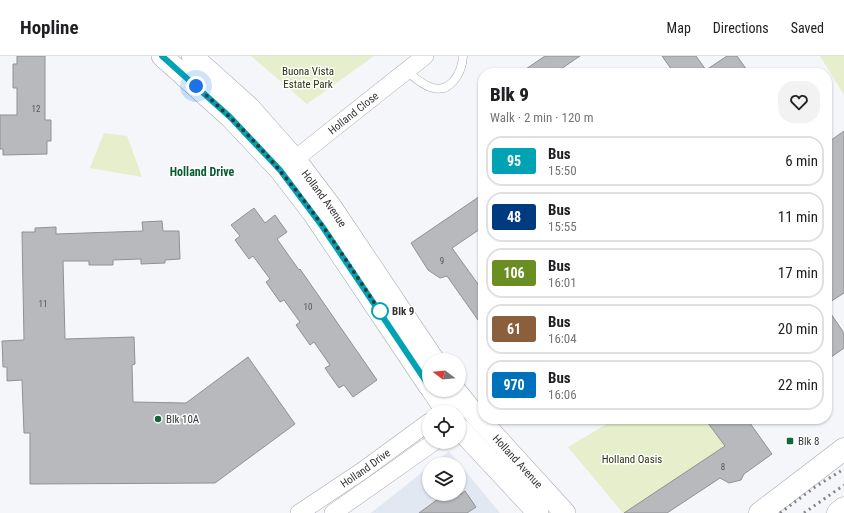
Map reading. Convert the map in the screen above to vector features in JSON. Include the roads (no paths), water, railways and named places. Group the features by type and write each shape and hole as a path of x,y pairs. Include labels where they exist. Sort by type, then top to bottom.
{"main road":[{"path":"760,513 844,449"},
{"path":"838,513 844,508"}],"street":[{"name":"Holland Avenue","path":"162,56 230,117 288,165 332,208 356,260 422,374"},
{"name":"Holland Avenue","path":"192,56 250,107 288,165"},
{"name":"Holland Close","path":"288,165 423,57"},
{"name":"Holland Avenue","path":"356,260 385,286 429,353"},
{"name":"Holland Avenue","path":"439,397 446,405"},
{"name":"Holland Avenue","path":"466,423 566,513"},
{"name":"Holland Drive","path":"299,513 422,430"},
{"name":"Holland Avenue","path":"466,436 538,513"},
{"name":"Holland Drive","path":"334,513 424,449"}],"lane":[{"path":"406,71 430,87 440,89 452,85 461,71 463,56"}],"railway":[{"path":"780,513 815,487 844,469"},
{"path":"804,513 844,485"}],"place":[{"name":"Blk 9","path":"380,311"},
{"name":"Blk 10A","path":"158,419"},
{"name":"Blk 8","path":"790,441"}],"district":[{"name":"Holland Drive","path":"202,172"}],"park label":[{"name":"Buona Vista Estate Park","path":"308,77"},
{"name":"Holland Oasis","path":"632,459"}]}
